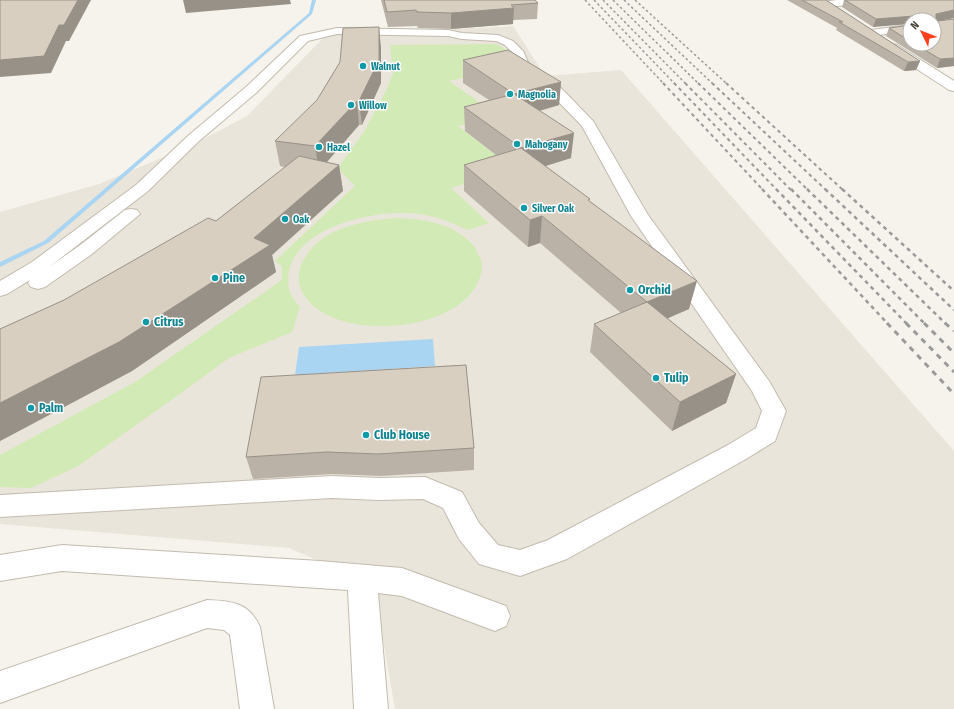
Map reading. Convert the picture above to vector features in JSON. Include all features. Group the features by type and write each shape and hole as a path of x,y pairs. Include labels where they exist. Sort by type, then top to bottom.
{"street":[{"path":"824,2 872,0"},
{"path":"824,2 840,12"},
{"path":"902,29 867,31 954,87"},
{"path":"0,290 39,266 142,188 194,138 243,97 304,38 337,30 448,33 462,36 498,38 509,43 517,51 526,71 554,89 588,124 640,216 761,386 774,410 766,434 737,452 557,550 520,563 489,555 469,531 452,500 425,488 378,489 332,487 0,506"},
{"path":"0,305 60,270 104,236 260,97 318,39 319,34"},
{"path":"243,97 260,97"},
{"path":"0,568 62,558 320,574 402,582 495,616"},
{"path":"362,579 371,709"},
{"path":"0,687 207,614 231,616 244,627 257,709"}],"shaded area":[{"path":"513,26 545,76 621,70 954,451 954,709 395,709 380,623 347,573 289,548 0,524 0,212 99,184 190,146 247,116 325,36"}],"green space":[{"path":"496,44 528,62 449,81 497,115 458,126 514,169 451,188 489,223 468,230 445,220 412,213 404,213 367,217 347,222 327,230 310,240 297,253 289,270 289,289 293,298 300,307 292,332 229,358 78,466 31,488 0,487 0,455 135,382 282,280 282,266 275,261 355,186 338,168 365,130 386,91 393,73 390,45"},
{"path":"395,218 415,219 445,226 462,235 470,242 476,249 482,264 474,289 457,306 432,318 403,325 373,326 344,321 320,311 304,295 299,283 301,265 310,250 320,241 343,228 369,221"}],"water":[{"path":"433,339 435,366 295,375 299,347"}],"building":[{"path":"0,0 78,0 64,25 59,25 44,56 0,60"},
{"path":"384,0 535,0 538,3 511,5 514,8 451,13 417,12 416,10 387,12"},
{"path":"802,0 826,0 902,49 902,52 906,52 920,61 908,62 839,22 843,22"},
{"path":"845,0 954,0 954,10 942,13 902,12 902,17 876,19"},
{"path":"954,19 954,58 940,59 928,52 942,52 942,20"},
{"path":"902,26 902,36 889,28"},
{"path":"379,27 379,60 359,101 357,101 315,146 275,141 317,100 340,62 343,28"},
{"path":"508,50 561,82 514,94 463,60"},
{"path":"514,94 574,133 521,148 464,107"},
{"path":"521,148 697,281 647,302 542,216 530,220 464,165"},
{"path":"299,156 339,165 254,238 270,245 119,342 0,403 0,329 64,300 208,218 216,221"},
{"path":"647,302 736,374 680,402 594,324"},
{"name":"Club House","path":"466,365 474,448 378,454 327,452 246,457 261,377"}],"waterway":[{"path":"0,265 46,242 311,13 314,0"}],"railway":[{"path":"585,0 664,84"},
{"path":"594,0 675,84"},
{"path":"603,0 686,84"},
{"path":"613,0 699,84"},
{"path":"624,0 713,84"},
{"path":"635,0 727,84"},
{"path":"663,83 763,190"},
{"path":"674,83 777,190"},
{"path":"685,83 791,190"},
{"path":"698,83 808,190"},
{"path":"712,83 826,190"},
{"path":"726,83 843,190"},
{"path":"762,189 888,324"},
{"path":"776,189 907,324"},
{"path":"791,189 925,324"},
{"path":"807,189 946,324"},
{"path":"825,189 954,310"},
{"path":"842,189 954,291"},
{"path":"887,323 954,394"},
{"path":"906,323 954,372"},
{"path":"945,323 954,331"},
{"path":"925,324 954,353"}],"place":[{"name":"Walnut","path":"363,66"},
{"name":"Magnolia","path":"510,94"},
{"name":"Willow","path":"351,105"},
{"name":"Mahogany","path":"517,144"},
{"name":"Hazel","path":"319,147"},
{"name":"Silver Oak","path":"524,208"},
{"name":"Oak","path":"285,219"},
{"name":"Pine","path":"215,278"},
{"name":"Orchid","path":"630,290"},
{"name":"Citrus","path":"146,322"},
{"name":"Tulip","path":"656,378"},
{"name":"Palm","path":"31,408"},
{"name":"Club House","path":"366,435"}]}
